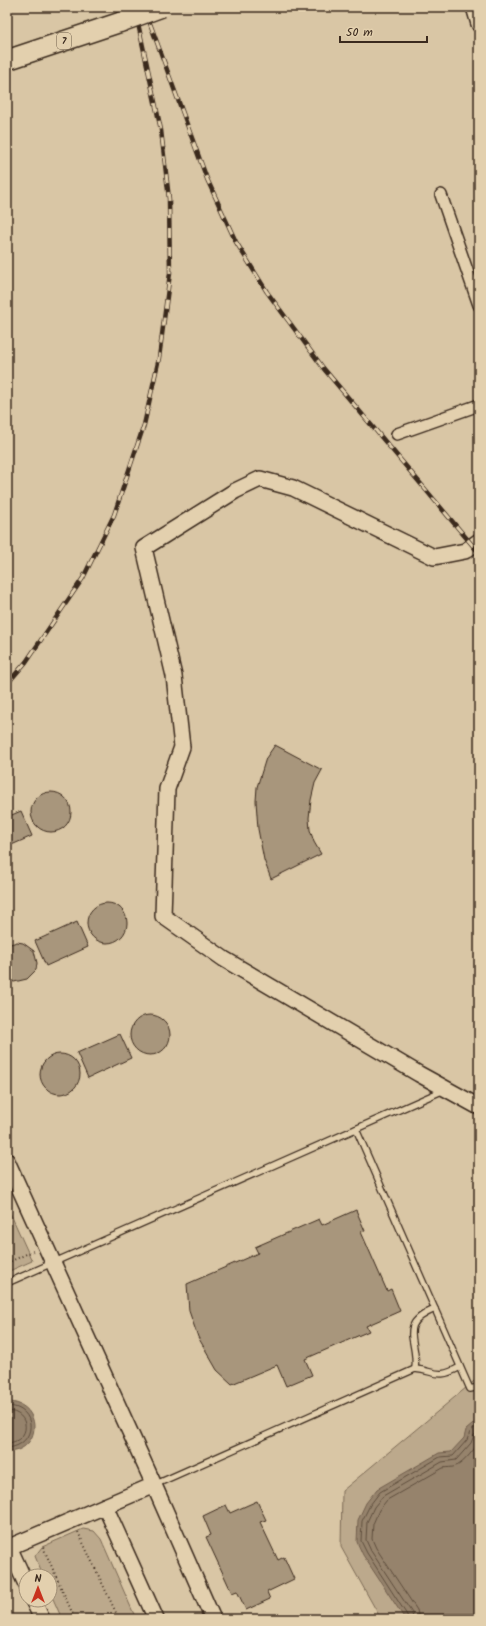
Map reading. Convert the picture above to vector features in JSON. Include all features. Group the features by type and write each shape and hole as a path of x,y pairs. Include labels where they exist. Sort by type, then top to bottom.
{"highway":[{"name":"7","path":"7,60 162,7"}],"street":[{"path":"474,7 479,24"},
{"path":"441,195 479,305"},
{"path":"397,434 479,405"},
{"path":"479,541 465,550 434,557 293,488 260,479 235,491 144,548 174,676 182,748 167,789 163,916 224,959 479,1107"},
{"path":"7,1161 154,1485 212,1619"},
{"path":"18,1568 8,1548 154,1485"},
{"path":"105,1506 156,1619"},
{"path":"37,1608 42,1619"}],"lane":[{"path":"7,1283 447,1089"},
{"path":"356,1129 470,1389 479,1387"},
{"path":"415,1369 416,1361 411,1337 412,1327 417,1318 435,1309"},
{"path":"154,1485 415,1369 441,1374 451,1372 460,1367"}],"path":[{"path":"7,1263 45,1246"},
{"path":"73,1520 119,1619"},
{"path":"37,1536 75,1619"}],"shaded area":[{"path":"7,1206 32,1261 7,1272"},
{"path":"479,1377 479,1619 381,1619 341,1547 342,1491"},
{"path":"83,1529 94,1531 101,1539 136,1619 62,1619 57,1608 58,1568 40,1568 35,1556 42,1547"}],"water":[{"path":"7,1402 19,1404 27,1409 32,1417 34,1426 28,1444 19,1450 7,1452"},
{"path":"479,1419 479,1619 405,1619 363,1555 357,1542 358,1520 366,1503 377,1489 439,1453 451,1452 464,1438 466,1430"}],"building":[{"path":"275,745 322,770 315,783 309,818 310,830 314,842 321,854 271,879 264,860 258,829 256,801 257,787 266,758"},
{"path":"55,792 62,795 68,801 71,812 70,820 62,829 55,832 47,832 40,829 32,820 31,808 34,801 43,793"},
{"path":"21,811 32,836 7,847 7,817"},
{"path":"111,903 118,906 124,912 127,923 126,931 118,940 111,943 103,943 96,940 88,931 87,919 90,912 99,904"},
{"path":"77,922 88,947 46,966 35,941"},
{"path":"17,942 23,943 34,951 37,963 36,970 27,979 14,982 7,979 7,945"},
{"path":"154,1015 161,1018 167,1024 170,1035 169,1043 161,1052 154,1055 146,1055 139,1052 131,1043 130,1031 133,1024 142,1016"},
{"path":"120,1034 131,1058 88,1078 77,1053"},
{"path":"60,1054 68,1056 74,1060 78,1066 80,1074 78,1082 74,1088 68,1092 60,1094 52,1092 46,1088 42,1082 40,1074 42,1066 46,1060 52,1056"},
{"path":"356,1210 365,1231 361,1232 387,1291 391,1289 400,1311 366,1326 369,1331 305,1359 312,1375 286,1386 277,1365 232,1384 217,1370 198,1337 189,1311 187,1284 258,1253 255,1247 319,1219 322,1225"},
{"path":"257,1501 266,1520 260,1522 278,1560 284,1557 294,1579 267,1592 270,1599 246,1610 237,1591 232,1593 206,1537 211,1535 203,1516 226,1505 230,1513"}],"railway":[{"path":"7,684 26,662 83,578 114,515 144,425 159,358 170,273 169,199 161,130 139,28 132,7"},
{"path":"144,7 207,179 236,242 267,292 324,369 479,553"}]}
